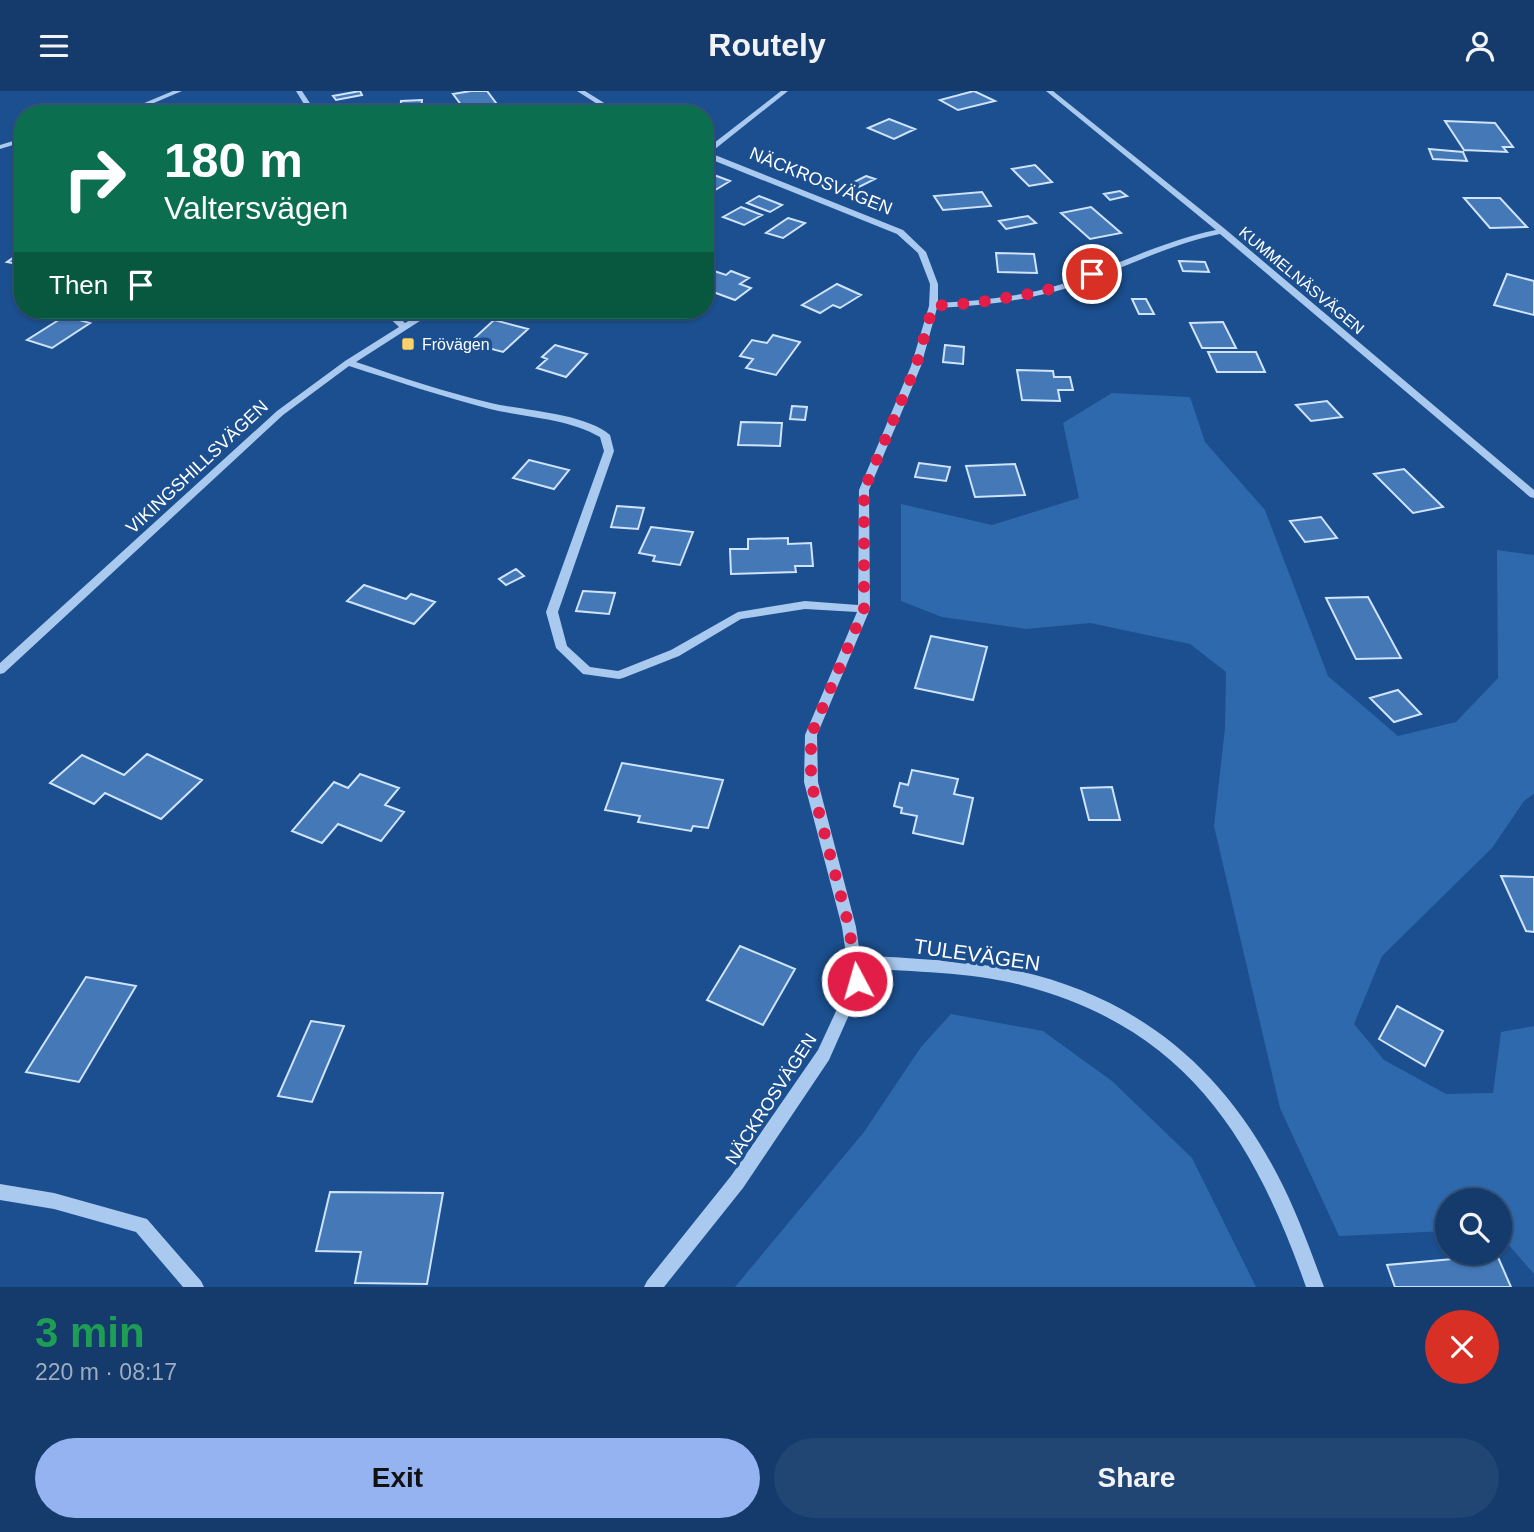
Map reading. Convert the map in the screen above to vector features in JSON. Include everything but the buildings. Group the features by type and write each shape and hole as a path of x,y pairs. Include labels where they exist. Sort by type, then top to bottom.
{"street":[{"path":"144,105 179,91"},
{"path":"580,91 604,105"},
{"path":"714,147 785,91"},
{"name":"KUMMELNÄSVÄGEN","path":"1049,91 1222,231 1534,495"},
{"name":"NÄCKROSVÄGEN","path":"653,1287 737,1182 824,1055 857,981 856,961 811,782 811,735 864,609 864,490 916,366 933,306 934,284 922,251 900,232 714,158"},
{"path":"933,306 974,303 1041,292 1189,237 1222,231"},
{"path":"395,319 404,327"},
{"name":"VIKINGSHILLSVÄGEN","path":"0,670 280,413 348,363 418,319"},
{"path":"348,363 443,393 516,412 565,418 586,424 605,436 609,451 552,612 562,647 587,671 619,675 675,653 738,616 805,605 864,609"},
{"name":"TULEVÄGEN","path":"856,961 1020,978 1104,1004 1148,1031 1196,1071 1250,1138 1297,1230 1315,1287"},
{"path":"0,1192 54,1201 141,1225 195,1287"}],"shaded area":[{"path":"1112,393 1190,397 1205,442 1265,510 1328,676 1398,736 1456,722 1498,678 1497,550 1534,555 1534,794 1524,801 1492,848 1382,956 1354,1024 1384,1060 1446,1094 1493,1093 1501,1032 1534,1026 1534,1274 1512,1249 1512,1188 1435,1188 1435,1232 1339,1236 1280,1108 1214,826 1225,728 1226,672 1190,644 1090,623 1026,629 942,617 901,601 901,504 992,525 1079,498 1063,423"},
{"path":"951,1014 1043,1031 1112,1081 1192,1158 1256,1287 735,1287 864,1132 921,1047"}],"place":[{"name":"Frövägen","path":"408,344"}],"route":[{"path":"857,981 849,927 811,782 811,735 864,609 864,490 916,366 933,306 974,303 1041,292 1092,274"}]}
